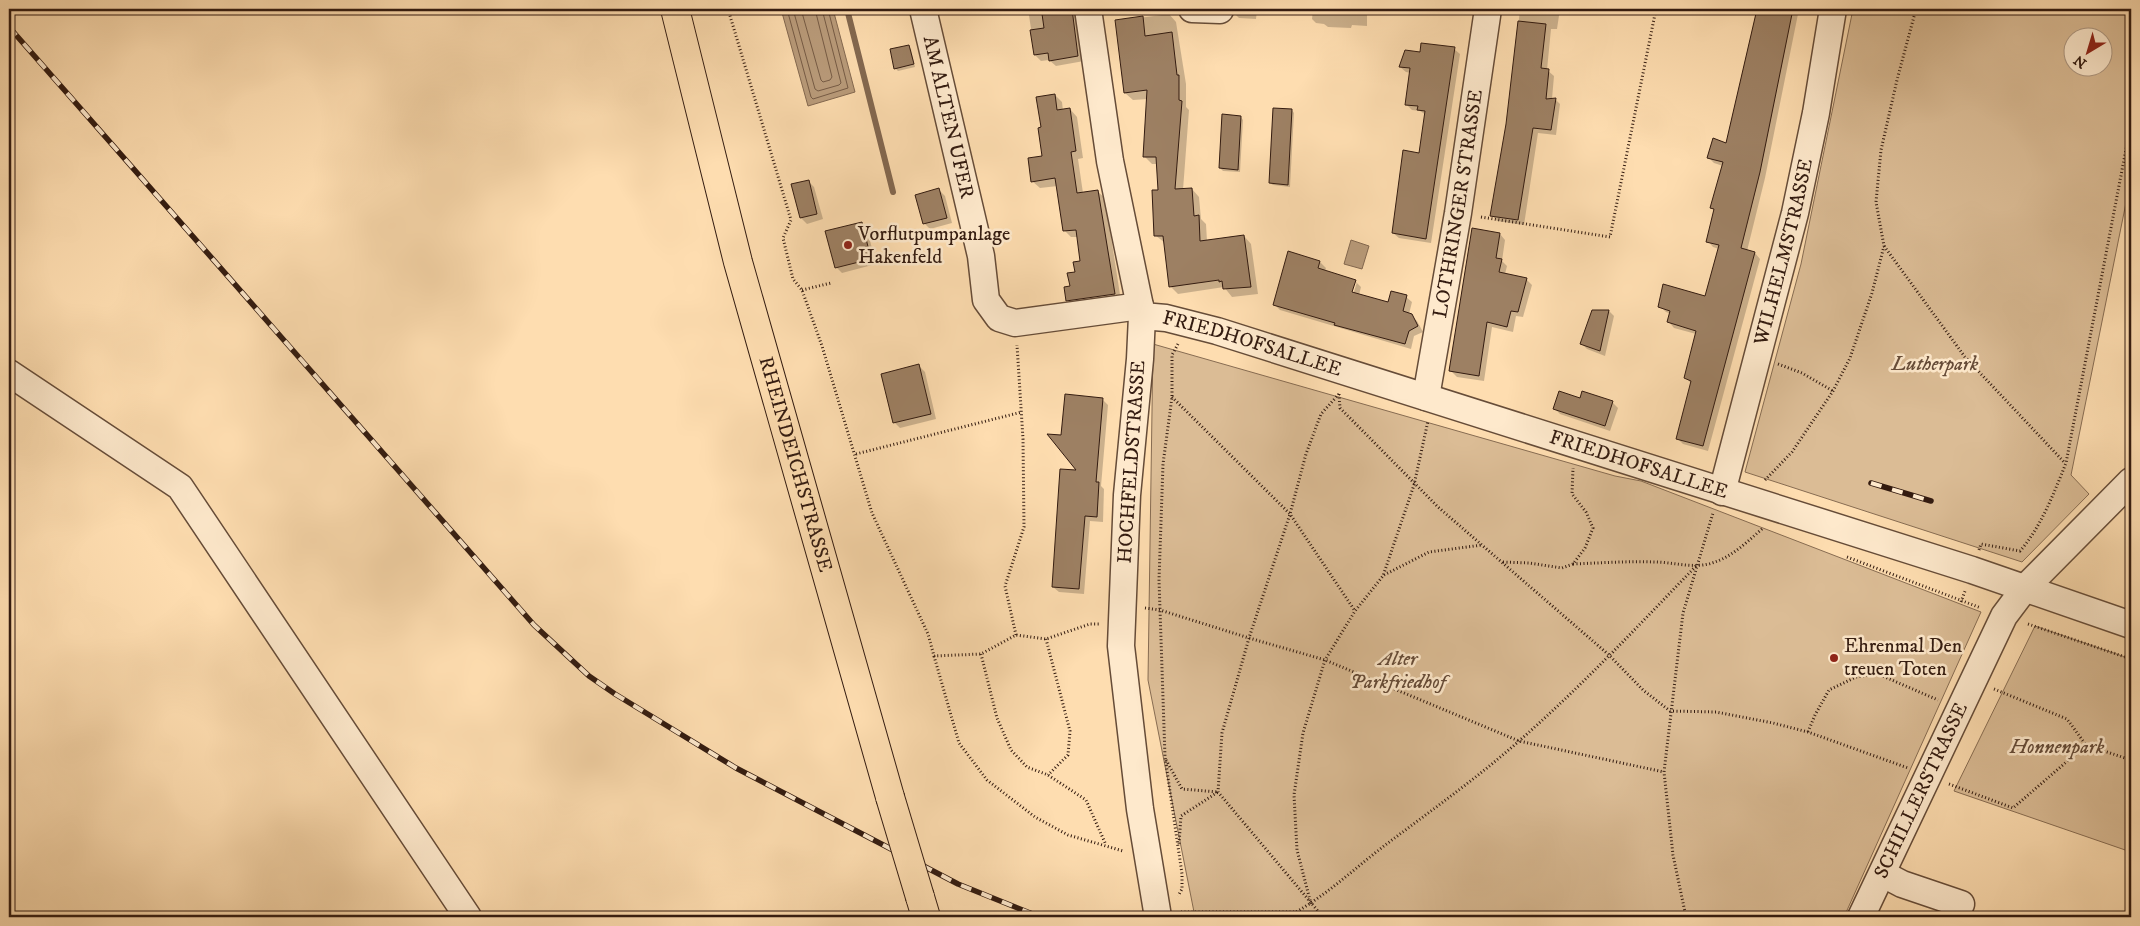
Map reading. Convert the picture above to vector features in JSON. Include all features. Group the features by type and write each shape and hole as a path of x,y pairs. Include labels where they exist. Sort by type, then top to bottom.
{"main road":[{"name":"RHEINDEICHSTRASSE","path":"675,9 738,262 923,907"}],"street":[{"name":"AM ALTEN UFER","path":"923,9 980,256 986,300 999,318 1015,324"},
{"name":"HOCHFELDSTRASSE","path":"1088,9 1110,161 1141,311 1140,359 1127,495 1121,646 1140,809 1169,915"},
{"path":"1192,9 1220,9"},
{"name":"LOTHRINGER STRASSE","path":"1426,397 1458,213 1488,9"},
{"name":"WILHELMSTRASSE","path":"1722,492 1795,212 1816,114 1833,9"},
{"path":"1015,324 1141,311"},
{"name":"FRIEDHOFSALLEE","path":"1141,311 1217,330 1972,570 2131,625"},
{"path":"9,373 180,487 468,917"},
{"name":"SCHILLERSTRASSE","path":"1861,917 2004,616 2025,588 2131,481"},
{"path":"1883,874 1902,884 1962,904"}],"path":[{"path":"728,9 791,220 783,238 793,279 802,290 822,346 856,454 872,513 928,634 959,743 987,780 1035,817 1068,835 1106,845 1086,800 1048,775 1027,767 1011,750 997,718 981,654"},
{"path":"1458,213 1610,236 1656,9"},
{"path":"1916,9 1881,150 1876,202 1884,246 1915,292 1965,357 2066,463"},
{"path":"1972,570 1981,544 2020,551 2030,540 2066,463 2131,123"},
{"path":"1747,499 1792,452 1834,391 1854,349 1872,293 1884,246"},
{"path":"802,290 831,283"},
{"path":"1015,324 1022,412 1024,527 1005,586 1016,635"},
{"path":"1758,359 1802,373 1834,391"},
{"path":"1323,917 1310,904 1218,792 1222,733 1249,638 1290,514 1306,454 1322,414 1339,394 1340,408 1414,485 1609,655 1643,690 1670,711 1716,712 1808,732 2013,808 2086,745"},
{"path":"1182,889 1164,757 1159,580 1163,464 1172,397 1290,514 1355,611"},
{"path":"1310,904 1297,850 1294,795 1303,733 1325,660 1355,611 1384,576 1414,485 1429,419 1426,397"},
{"path":"856,454 1022,412"},
{"path":"1573,468 1572,494 1586,512 1593,528 1585,548 1573,564"},
{"path":"1686,917 1673,856 1664,772 1683,613 1722,492"},
{"path":"1503,562 1529,563 1562,568 1573,564 1654,562 1697,565 1711,563 1731,555 1766,526"},
{"path":"1384,576 1429,552 1482,545"},
{"path":"1169,915 1296,912 1310,904 1382,847 1453,795 1519,741 1609,655 1697,565"},
{"path":"934,656 981,654 1016,635 1046,639 1122,613 1160,610 1325,660 1519,741 1664,772"},
{"path":"2004,616 2131,659"},
{"path":"1046,639 1070,731 1068,755 1048,775"},
{"path":"1808,732 1829,690 1856,677 1878,674 1959,709"},
{"path":"1973,680 2067,719 2086,745 2131,760"},
{"path":"1164,757 1182,789 1218,792"},
{"path":"1178,849 1181,816 1218,792"}],"green space":[{"name":"Lutherpark","path":"1853,9 2131,9 2131,178 2071,475 2089,494 2022,562 1745,472 1801,264"},
{"name":"Alter Parkfriedhof","path":"1153,344 1615,476 1641,481 1981,612 1844,917 1195,917 1148,680"},
{"name":"Honnenpark","path":"2035,626 2131,659 2131,852 1954,791"}],"water":[{"path":"781,9 833,9 855,92 808,106"},
{"path":"1351,240 1369,246 1362,269 1344,264"}],"building":[{"path":"1046,9 1072,9 1078,56 1049,61 1048,53 1034,55 1030,30 1044,28 1042,14 1046,13"},
{"path":"1757,9 1793,9 1760,172 1741,248 1755,252 1703,446 1676,439 1691,381 1684,378 1696,331 1667,322 1670,311 1658,307 1663,284 1705,296 1719,245 1706,242 1714,209 1710,208 1723,162 1707,158 1713,138 1726,143"},
{"path":"1143,16 1145,36 1172,32 1177,75 1179,75 1179,100 1182,101 1175,189 1192,188 1194,216 1199,215 1200,241 1244,235 1251,287 1223,289 1222,281 1219,282 1219,280 1169,287 1163,236 1154,236 1152,190 1158,190 1156,157 1143,157 1147,90 1124,93 1115,20"},
{"path":"1518,21 1546,24 1541,68 1549,69 1546,99 1556,98 1551,130 1533,128 1518,220 1490,216 1506,124"},
{"path":"1421,43 1455,47 1426,239 1392,233 1403,150 1419,153 1425,111 1417,110 1418,106 1405,105 1410,68 1399,67 1405,50 1420,52"},
{"path":"909,45 914,64 894,69 890,49"},
{"path":"1055,94 1057,110 1070,108 1076,151 1071,152 1077,193 1098,190 1115,294 1066,301 1064,287 1070,286 1067,273 1075,272 1073,262 1080,261 1076,230 1063,231 1055,178 1031,182 1028,158 1042,156 1038,128 1041,127 1036,97"},
{"path":"1273,108 1292,109 1288,185 1269,183"},
{"path":"1222,114 1241,116 1238,170 1219,168"},
{"path":"809,180 817,214 800,218 791,184"},
{"path":"939,188 947,218 923,224 915,195"},
{"name":"Vorflutpumpanlage Hakenfeld","path":"862,222 871,259 835,268 825,231"},
{"path":"1472,228 1500,233 1496,258 1502,259 1499,272 1527,278 1518,312 1511,311 1507,327 1487,322 1479,376 1449,371"},
{"path":"1288,251 1320,261 1318,268 1356,280 1352,292 1388,302 1391,291 1407,295 1403,311 1412,314 1418,326 1409,331 1405,344 1334,325 1335,323 1273,305"},
{"path":"1592,310 1609,310 1600,351 1580,344"},
{"path":"919,364 931,414 893,423 881,374"},
{"path":"1559,391 1580,398 1582,391 1613,401 1605,426 1553,409"},
{"path":"1065,394 1103,398 1096,482 1099,482 1097,517 1085,516 1079,589 1052,587 1060,469 1076,470 1047,434 1061,435"}],"waterway":[{"path":"847,9 893,192"}],"railway":[{"path":"9,27 534,625 589,676 736,768 958,884 1040,917"},
{"path":"1871,483 1931,501"}],"place":[{"name":"Vorflutpumpanlage Hakenfeld","path":"848,245"},
{"name":"Ehrenmal Den treuen Toten","path":"1834,658"}]}
